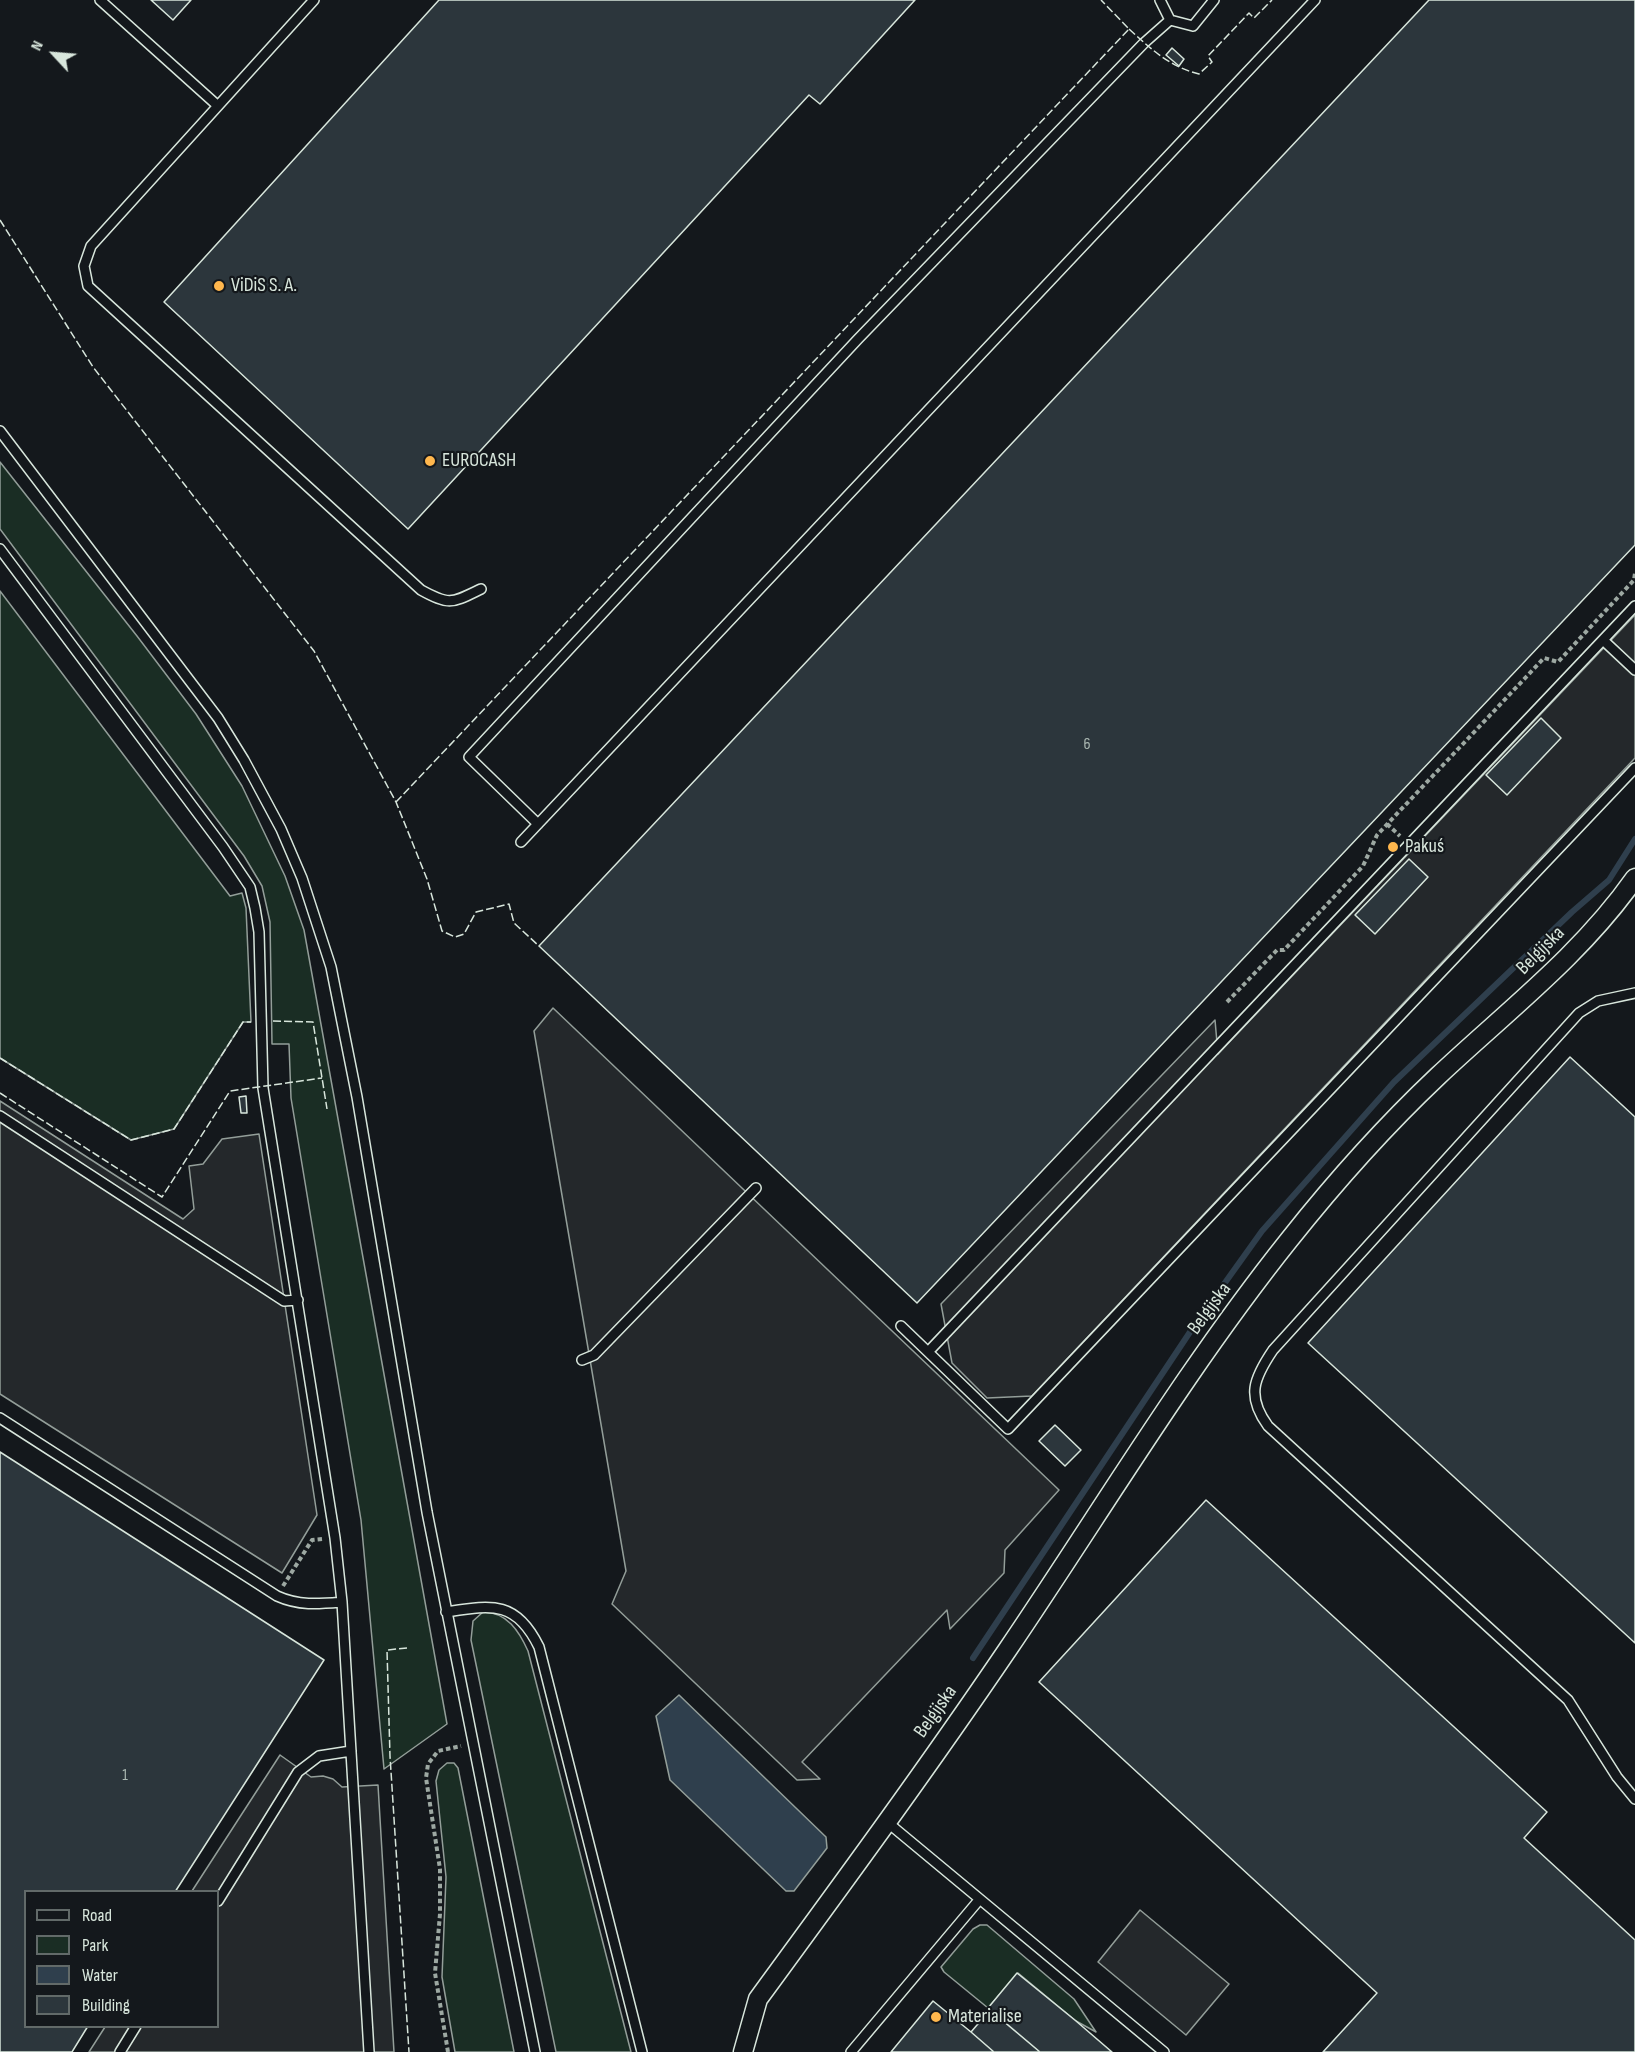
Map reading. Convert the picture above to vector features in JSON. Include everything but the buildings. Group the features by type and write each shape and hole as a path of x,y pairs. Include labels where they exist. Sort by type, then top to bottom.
{"street":[{"name":"Belgijska","path":"742,2052 758,1999 887,1822 1007,1650 1200,1361 1287,1242 1381,1133 1439,1075 1548,977 1594,931 1635,878"}],"lane":[{"path":"100,0 218,106"},
{"path":"314,0 91,246 84,266 88,286 421,590 442,602 459,600 481,589"},
{"path":"1160,0 1170,20 1193,26 1214,0"},
{"path":"521,842 1315,0"},
{"path":"538,824 469,757 858,339 1136,51 1170,20"},
{"path":"0,431 218,718 267,800 302,878 331,967 340,1007 446,1612 535,2052"},
{"path":"0,549 223,847 250,887 259,932 263,1088 335,1538 342,1602 369,2052"},
{"path":"928,1352 1635,606"},
{"path":"1603,640 1635,670"},
{"path":"901,1326 1008,1429 1635,768"},
{"path":"1635,993 1598,1001 1579,1013 1273,1350 1259,1370 1254,1386 1258,1413 1268,1426 1568,1700 1617,1777 1635,1799"},
{"path":"0,1116 284,1301 298,1300"},
{"path":"582,1360 594,1355 756,1188"},
{"path":"0,1418 277,1596 290,1602 304,1604 342,1602"},
{"path":"446,1612 485,1606 503,1608 531,1630 539,1647 642,2052"},
{"path":"219,1899 298,1772 319,1756 351,1751"},
{"path":"887,1822 1164,2052"},
{"path":"851,2052 979,1900"},
{"path":"120,2052 135,2028"}],"path":[{"path":"1227,1002 1277,950 1284,950 1363,866 1377,835 1544,658 1558,662 1634,580 1635,573"},
{"path":"277,1596 312,1540 335,1538"},
{"path":"448,2052 435,1973 440,1914 440,1869 426,1778 428,1764 438,1751 473,1743"}],"green space":[{"path":"0,462 196,714 242,786 285,876 304,930 447,1724 384,1769 361,1520 291,1098 289,1044 272,1044 270,922 262,886 244,856 0,529"},
{"path":"0,591 230,896 242,893 246,908 251,1022 243,1022 174,1129 131,1140 0,1058"},
{"path":"483,1612 499,1615 511,1624 521,1636 528,1651 631,2052 556,2052 471,1640 473,1621"},
{"path":"447,1763 454,1763 458,1768 514,2052 455,2052 442,1977 446,1877 436,1781 439,1770"},
{"path":"980,1925 987,1925 1074,1999 1096,2032 1076,2021 1018,1973 988,2008 944,1972 941,1967 973,1929"}],"shaded area":[{"path":"1635,615 1635,758 1032,1396 987,1398 952,1363 941,1304 1215,1020 1218,1054"},
{"path":"553,1008 1059,1490 1005,1550 1004,1573 950,1629 947,1610 802,1762 820,1779 797,1780 612,1604 626,1571 534,1031"},
{"path":"0,1101 183,1219 194,1209 189,1166 203,1164 222,1139 259,1134 317,1515 282,1573 0,1394"},
{"path":"280,1755 311,1777 323,1776 333,1779 342,1787 378,1785 394,2052 89,2052 104,2028 219,2028 219,1890 193,1890"},
{"path":"1140,1910 1229,1984 1186,2035 1098,1962"}],"water":[{"path":"679,1695 826,1837 827,1848 794,1891 786,1891 670,1780 656,1716"}],"waterway":[{"path":"973,1658 1194,1326 1262,1231 1394,1082 1572,912 1609,880 1635,839"}],"fence":[{"path":"396,802 1129,29 1101,0"},
{"path":"1129,29 1170,62 1199,74 1212,62 1208,56 1249,13 1254,18 1272,0"},
{"path":"0,220 93,367 314,651 396,802 427,879 442,931 455,937 464,934 476,912 509,904 514,923 539,946"},
{"path":"273,1021 313,1022 327,1109"},
{"path":"0,1058 131,1140 174,1129 243,1022 251,1022"},
{"path":"0,1093 162,1197 230,1091 322,1078"},
{"path":"407,1648 387,1650 390,1756 409,2052"}],"place":[{"name":"ViDiS S. A.","path":"219,286"},
{"name":"EUROCASH","path":"430,461"},
{"name":"Pakuś","path":"1393,847"},
{"name":"Materialise","path":"936,2017"}]}
